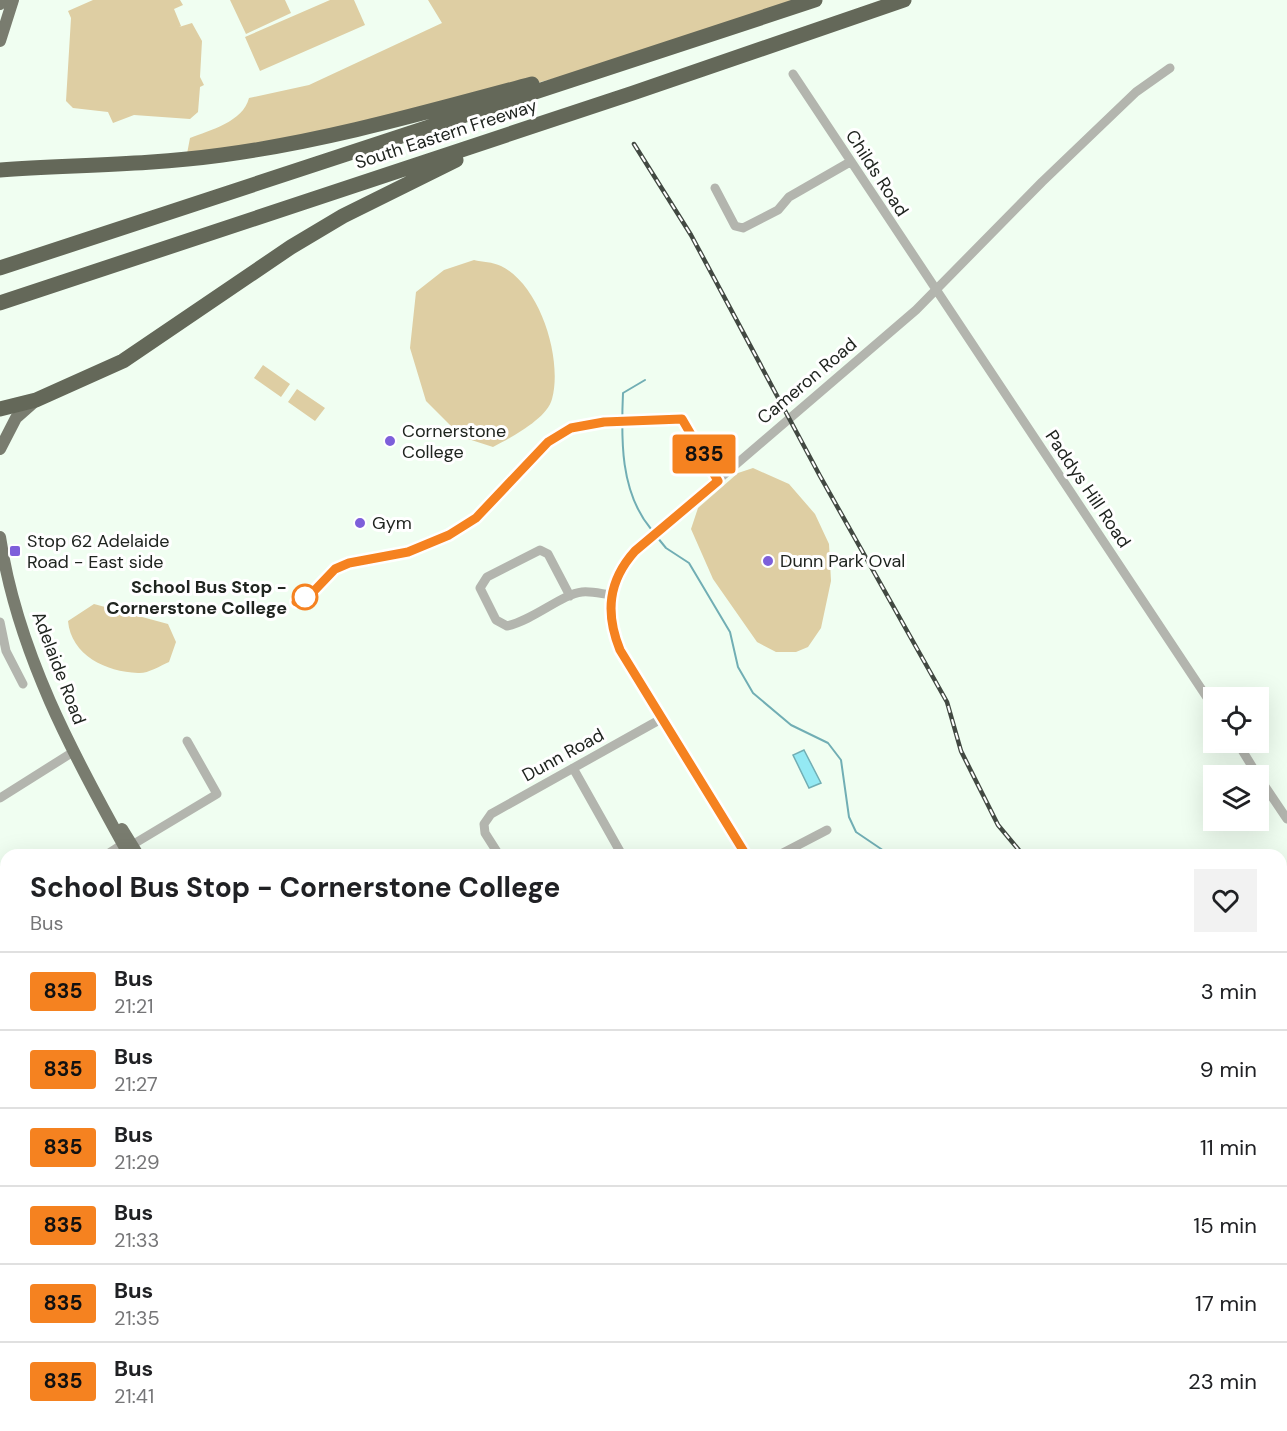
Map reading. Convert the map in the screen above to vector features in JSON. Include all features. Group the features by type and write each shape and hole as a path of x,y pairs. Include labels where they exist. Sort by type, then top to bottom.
{"highway":[{"name":"South Eastern Freeway","path":"0,268 815,0"},
{"name":"South Eastern Freeway","path":"0,303 904,0"},
{"path":"4,167 165,161 257,150 380,124 613,63 637,59"},
{"path":"0,409 36,400 123,361 291,247 343,216 504,135"}],"main road":[{"path":"0,41 13,0"},
{"path":"0,448 16,418 36,400"},
{"name":"Adelaide Road","path":"0,537 2,567 29,650 73,752 129,849"}],"street":[{"name":"Cameron Road","path":"742,849 661,719 617,642 611,622 611,596 623,564 916,310 934,289 1136,92 1170,68"},
{"name":"Childs Road","path":"793,74 934,289"},
{"path":"715,188 735,226 743,228 778,210 789,196 850,162"},
{"name":"Paddys Hill Road","path":"934,289 1203,692"},
{"path":"570,596 548,554 540,550 487,577 480,588 496,620 507,626 537,616 570,596 584,592 611,596"},
{"path":"0,622 6,651 23,684"},
{"name":"Dunn Road","path":"495,849 485,833 484,824 491,814 661,719"},
{"path":"129,849 217,794 187,741"},
{"path":"0,798 73,752"},
{"path":"573,768 619,849"},
{"path":"1269,792 1287,819"},
{"path":"791,849 827,830"}],"shaded area":[{"path":"93,0 180,0 183,5 174,9 181,26 179,27 192,23 202,41 200,77 204,85 200,87 198,112 190,119 134,115 113,123 108,112 73,108 66,101 71,18 68,11"},
{"path":"230,0 285,0 291,13 246,34"},
{"path":"330,0 354,0 365,25 260,71 245,37"},
{"path":"428,0 815,0 613,63 380,124 186,159 190,138 233,119 246,106 249,98 309,85 442,23"},
{"path":"474,260 501,266 527,289 545,325 554,364 555,383 549,406 536,421 493,447 462,437 426,401 410,348 416,292 444,270"},
{"path":"263,365 290,384 281,397 254,378"},
{"path":"297,389 325,408 315,421 288,402"},
{"name":"Dunn Park Oval","path":"753,468 789,484 815,514 829,544 831,581 821,628 808,647 796,652 776,652 757,642 713,579 691,529 698,508 738,473"},
{"path":"94,604 168,624 176,642 169,662 138,673 114,669 92,659 76,643 68,621"}],"water":[{"path":"804,750 821,783 809,788 793,755"}],"waterway":[{"path":"645,380 623,393 622,428 628,482 633,499 651,529"},
{"path":"657,537 666,548 689,563 730,632 738,667 753,693 791,725 828,743 841,760 849,817 856,832 881,849"}],"railway":[{"path":"634,144 691,235 820,476 947,702 961,751 998,825 1018,849"}],"bus line":[{"name":"835","path":"296,602 314,591 335,569 349,563 392,556 429,545 476,518 503,490 525,462 548,442 571,428 604,422 651,421 676,417 682,419 687,423 718,481 635,551 623,564 618,572 611,596 611,622 620,650 742,849"}],"place":[{"name":"Cornerstone College","path":"390,441"},
{"name":"Gym","path":"360,523"},
{"name":"Stop 62 Adelaide Road - East side","path":"15,551"},
{"name":"Dunn Park Oval","path":"768,561"},
{"name":"School Bus Stop - Cornerstone College","path":"305,597"}]}
